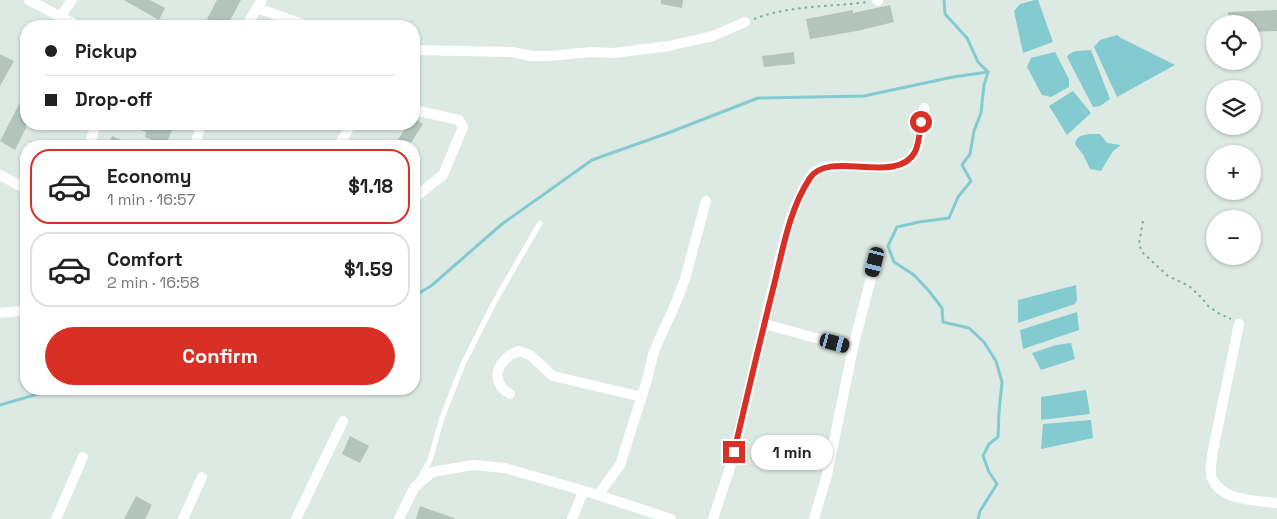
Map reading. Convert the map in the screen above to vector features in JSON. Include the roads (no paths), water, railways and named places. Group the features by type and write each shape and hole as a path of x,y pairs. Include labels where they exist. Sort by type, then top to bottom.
{"street":[{"path":"29,0 68,20"},
{"path":"61,16 72,0"},
{"path":"250,20 259,4 295,20"},
{"path":"420,50 512,52 531,56 614,52 668,46 713,36 745,22"},
{"path":"713,519 734,452 791,216 810,177 817,170 832,166 871,168 899,165 910,160 916,151 924,108"},
{"path":"420,111 458,120 464,127 443,175 420,193"},
{"path":"0,175 20,186"},
{"path":"598,495 611,480 620,465 642,397 654,351 676,305 685,279 706,201"},
{"path":"814,519 827,475 853,348 875,262"},
{"path":"0,313 20,311"},
{"path":"764,324 853,348"},
{"path":"1239,324 1212,455 1211,477 1221,492 1237,498 1277,503"},
{"path":"510,394 501,389 497,377 502,362 510,354 519,351 530,356 553,376 642,397"},
{"path":"296,519 343,421"},
{"path":"56,519 83,457"},
{"path":"398,519 414,488 432,472 473,465 504,468 598,495 671,519"},
{"path":"183,519 202,476"},
{"path":"572,519 583,492"}],"lane":[{"path":"414,488 430,460 442,418 462,364 495,301 540,223"}],"water":[{"path":"1038,0 1053,42 1023,53 1014,11 1020,4"},
{"path":"1117,35 1175,65 1117,97 1094,47 1100,40"},
{"path":"1091,50 1110,99 1100,106 1093,107 1067,57 1076,51"},
{"path":"1055,52 1069,79 1069,87 1051,97 1042,95 1027,67 1031,58"},
{"path":"1073,91 1091,113 1067,135 1049,106"},
{"path":"1100,134 1107,143 1121,145 1113,151 1101,171 1090,169 1084,156 1075,144 1079,137"},
{"path":"1076,285 1077,300 1075,304 1018,323 1018,300"},
{"path":"1077,312 1079,330 1023,349 1020,330"},
{"path":"1071,343 1075,359 1041,370 1032,353 1056,345"},
{"path":"1086,390 1090,414 1041,420 1041,397"},
{"path":"1091,420 1093,438 1041,449 1043,424"}],"waterway":[{"path":"944,0 945,14 967,38 978,62 988,72 984,85 981,113 974,131 970,154 962,165 971,181 958,197 949,218 897,227 888,246 894,262 914,275 942,308 943,322 969,328 984,342 996,361 1002,382 998,437 989,444 983,456 989,472 997,484 980,511 978,519"},
{"path":"420,292 431,286 502,224 592,160 758,98 864,96 953,77 988,72"},
{"path":"0,405 34,395"}]}
